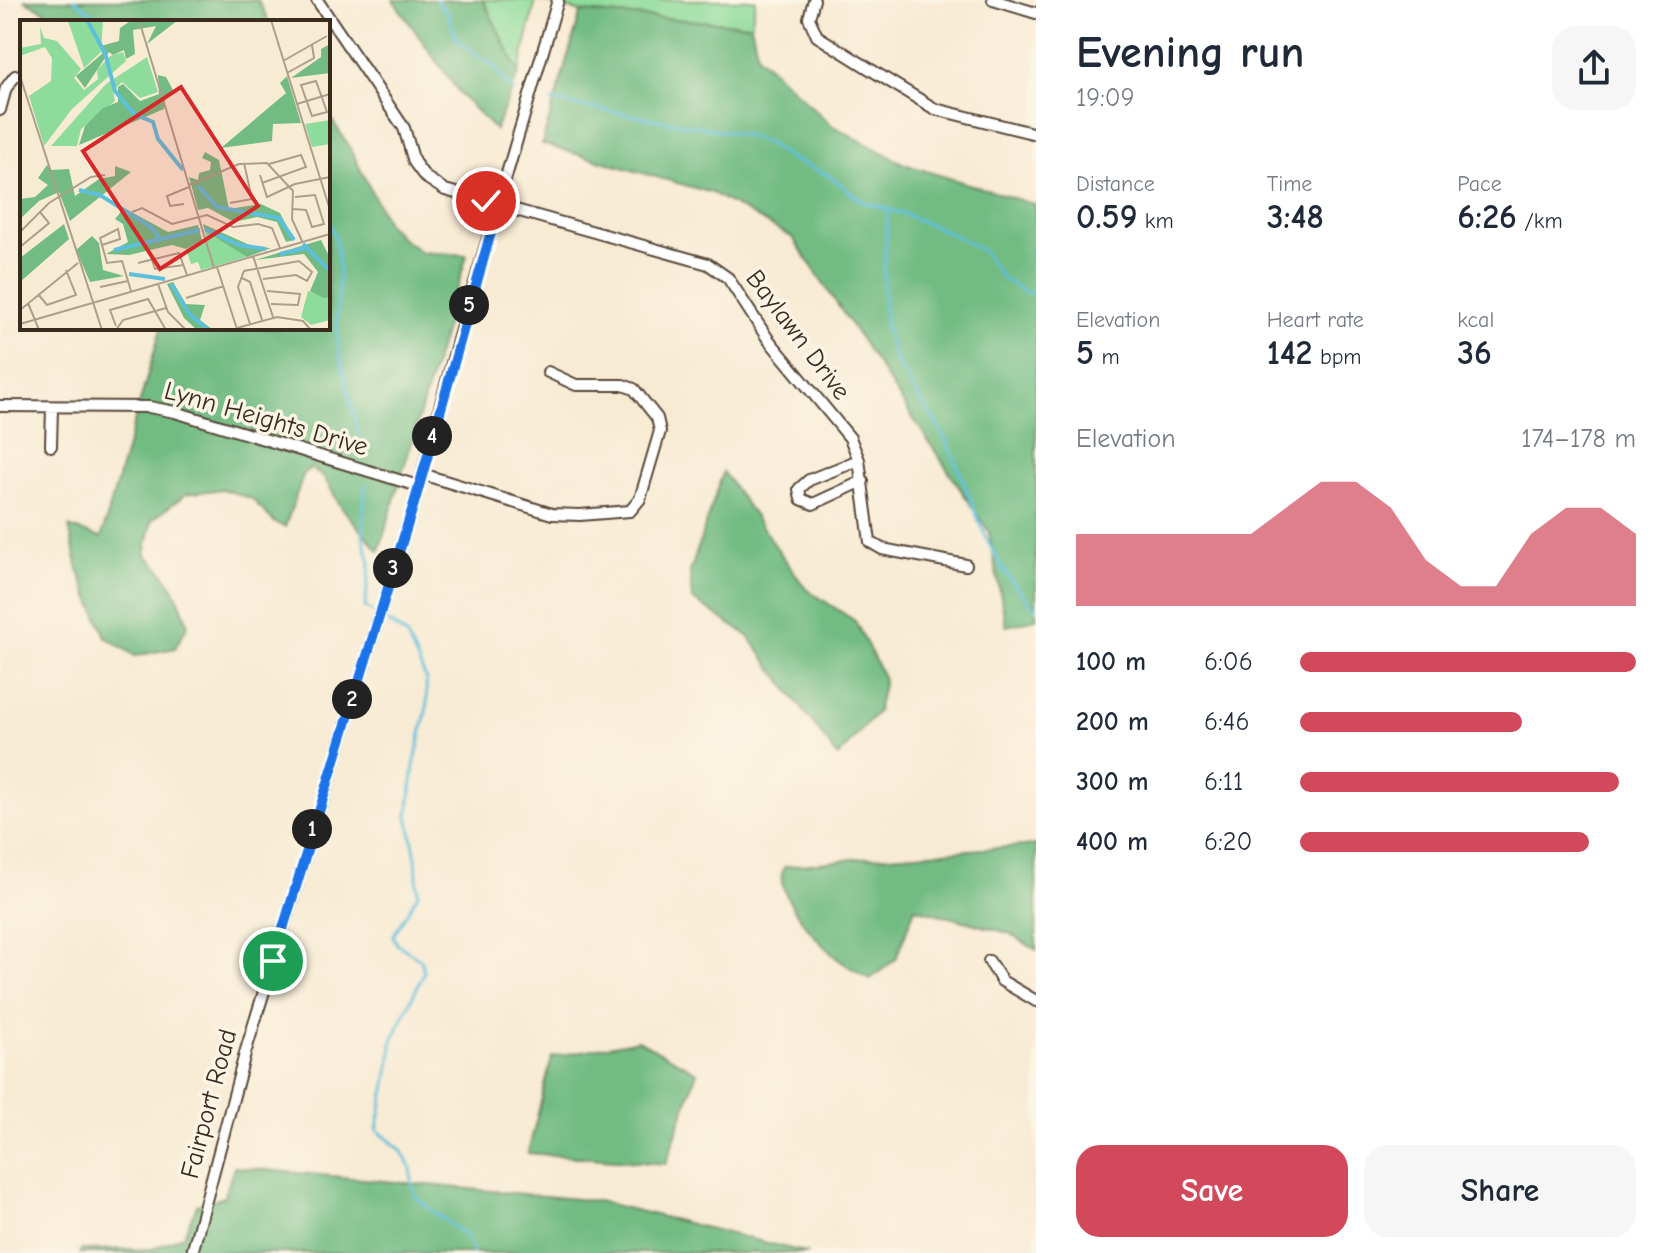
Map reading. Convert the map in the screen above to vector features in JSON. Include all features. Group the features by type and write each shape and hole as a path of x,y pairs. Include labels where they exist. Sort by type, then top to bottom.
{"street":[{"name":"Baylawn Drive","path":"317,0 388,101 404,128 414,162 425,177 445,190 708,264 728,278 768,339 850,438 859,460 870,542 882,549 966,565"},
{"name":"Fairport Road","path":"192,1253 246,1050 420,480 558,0"},
{"path":"814,0 809,18 817,36 935,109 1036,134"},
{"path":"993,0 1036,13"},
{"path":"0,110 6,88 15,76 20,75"},
{"name":"Lynn Heights Drive","path":"0,406 149,407 552,514 630,511 640,499 660,431 657,418 634,389 623,385 576,385 548,372"},
{"path":"51,446 52,407"},
{"path":"859,460 809,480 799,489 801,499 813,504 863,481"},
{"path":"989,961 1002,981 1036,1001"}],"green space":[{"path":"24,0 258,0 268,20 61,20"},
{"path":"393,0 483,0 519,73 495,130 461,95"},
{"path":"483,0 536,0 519,73"},
{"path":"537,0 756,0 751,25 581,12"},
{"path":"581,12 751,25 758,56 831,125 904,164 1036,205 1036,619 1006,626 989,532 793,238 712,193 542,144"},
{"path":"330,117 349,146 387,223 399,236 421,252 467,255 379,551 341,507 325,479 311,468 304,473 285,527 275,523 252,499 223,489 186,494 152,520 145,554 172,586 188,625 175,648 135,656 106,637 78,570 69,527 101,538 160,330 330,330"},
{"path":"723,472 806,589 855,621 884,679 877,712 838,757 748,636 692,599 690,572"},
{"path":"1036,845 1036,950 1009,933 915,908 896,959 870,979 837,959 816,938 789,901 782,877 784,867"},
{"path":"638,1040 697,1072 666,1164 528,1153 552,1057"},
{"path":"234,1167 598,1201 808,1253 80,1253 81,1250 152,1249 183,1236 197,1205 224,1197"}],"waterway":[{"path":"75,0 100,20"},
{"path":"436,0 448,14 457,40 495,67 501,78 515,91"},
{"path":"551,101 745,135 766,142 789,158 828,175 863,202 950,233 983,251 1002,278 1025,292 1036,294"},
{"path":"888,211 884,302 887,332 896,361 945,439 992,549 1018,589 1036,608"},
{"path":"330,224 338,259 338,342 359,435"},
{"path":"365,485 363,536 370,563 365,607 372,612"},
{"path":"385,620 406,635 426,679 427,707 414,766 408,816 416,858 418,894 393,936 397,944 421,960 424,972 392,1041 377,1130 401,1150 411,1168 417,1199 466,1236 473,1253"}],"route":[{"path":"273,961 416,497 499,204 486,201"}]}
